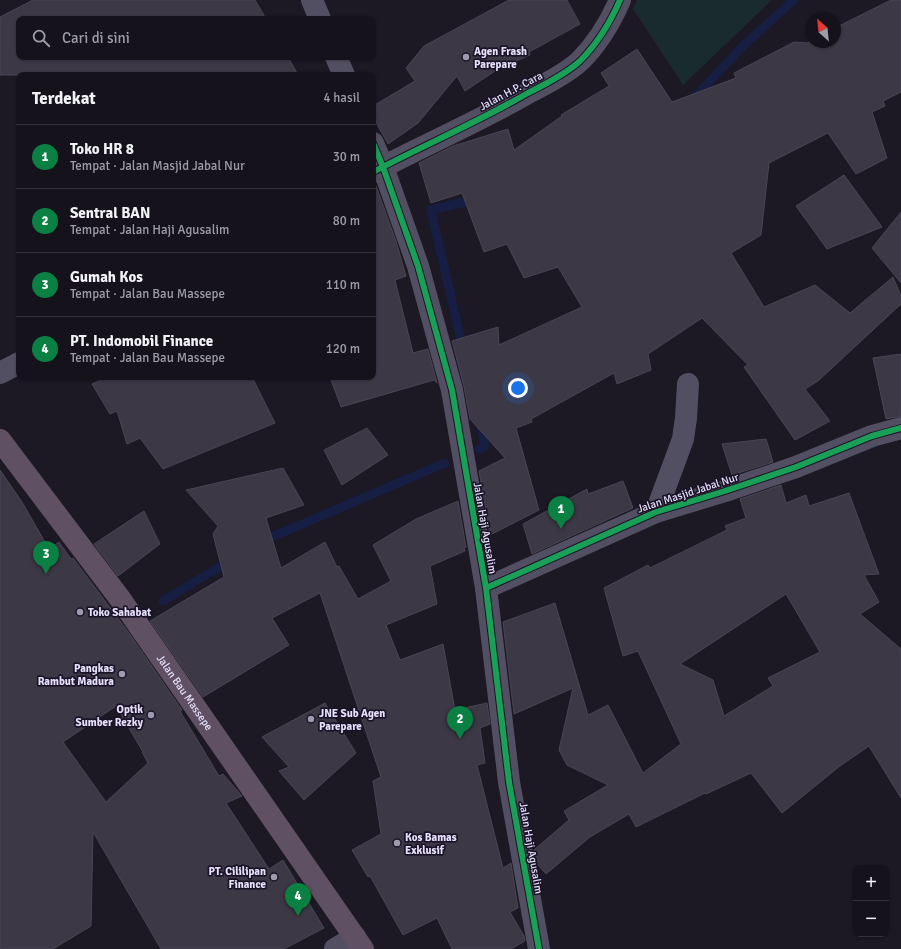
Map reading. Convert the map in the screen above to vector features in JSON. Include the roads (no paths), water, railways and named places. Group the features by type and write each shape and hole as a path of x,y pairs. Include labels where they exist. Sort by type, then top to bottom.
{"highway":[{"name":"Jalan Bau Massepe","path":"0,440 121,600 359,943"}],"street":[{"path":"312,0 319,16"},
{"name":"Jalan H.P. Cara","path":"378,170 517,100 551,81 579,62 598,41 613,18 620,0"},
{"path":"337,60 343,72"},
{"name":"Jalan Haji Agusalim","path":"376,160 378,170 418,266 452,390 486,588 509,782 539,949"},
{"path":"0,373 16,365"},
{"path":"656,512 683,439 688,384"},
{"name":"Jalan Masjid Jabal Nur","path":"486,588 656,512 796,467 872,436 901,428"},
{"path":"336,949 359,943"}],"waterway":[{"path":"691,101 744,45 794,0"},
{"path":"463,349 431,210 477,199"},
{"path":"479,420 485,446 479,449"},
{"path":"260,542 445,463"},
{"path":"163,601 231,560"}],"place":[{"name":"Agen Frash Parepare","path":"466,57"},
{"name":"Toko HR 8","path":"561,529"},
{"name":"Gumah Kos","path":"46,574"},
{"name":"Toko Sahabat","path":"80,612"},
{"name":"Pangkas Rambut Madura","path":"122,674"},
{"name":"Optik Sumber Rezky","path":"151,715"},
{"name":"JNE Sub Agen Parepare","path":"311,719"},
{"name":"Sentral BAN","path":"460,739"},
{"name":"Kos Bamas Exklusif","path":"397,843"},
{"name":"PT. Cililipan Finance","path":"274,877"},
{"name":"PT. Indomobil Finance","path":"298,916"}]}
